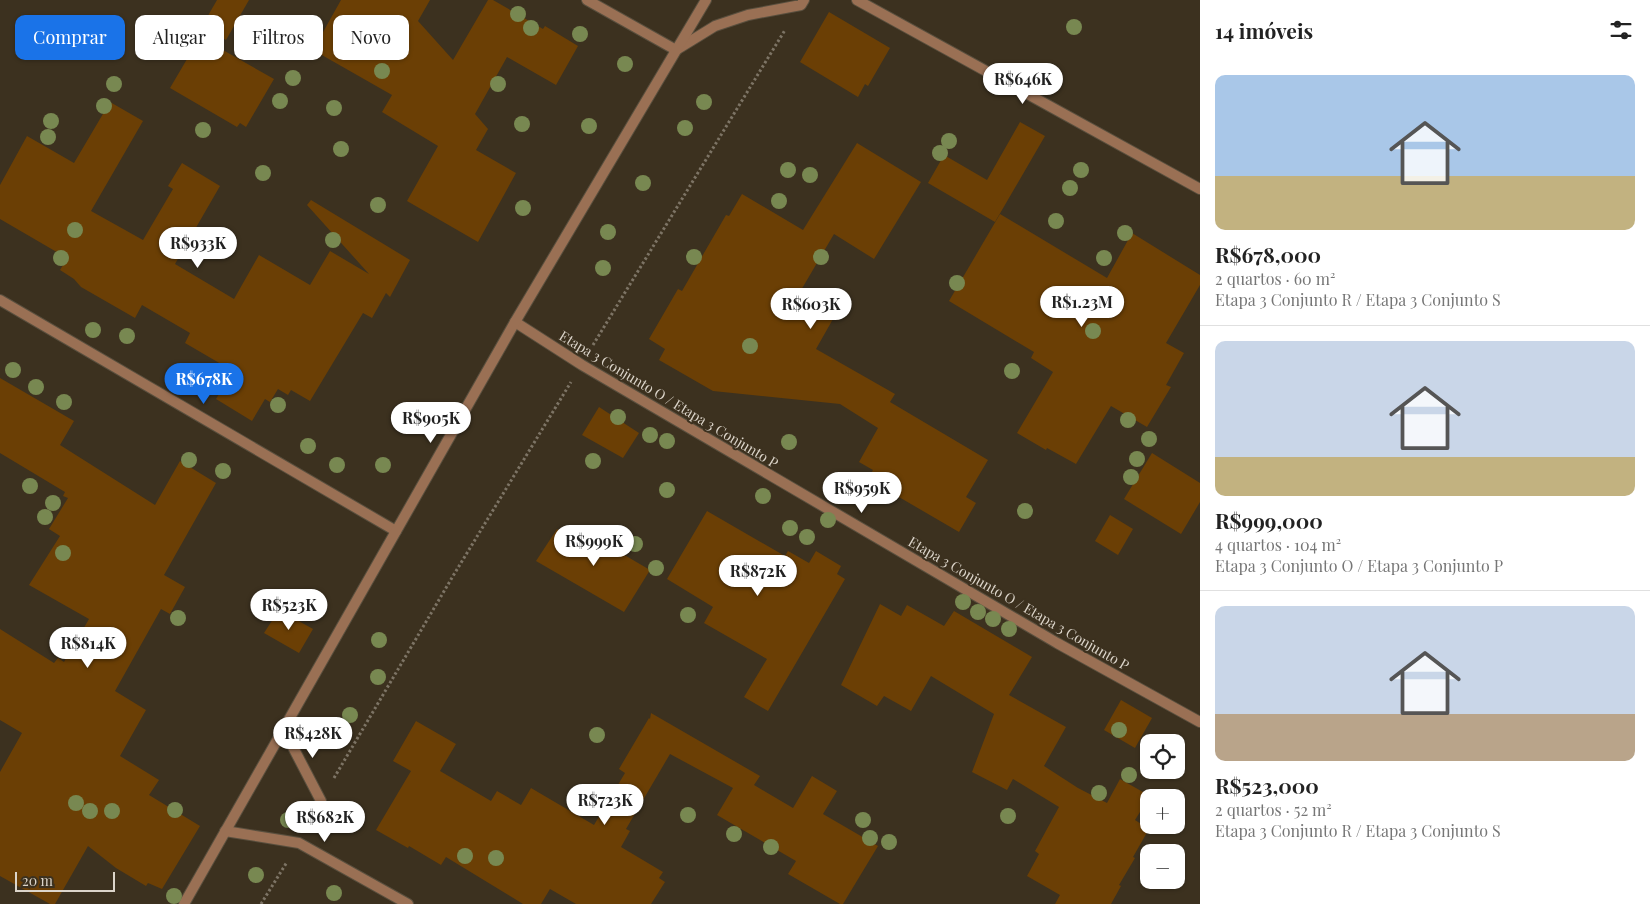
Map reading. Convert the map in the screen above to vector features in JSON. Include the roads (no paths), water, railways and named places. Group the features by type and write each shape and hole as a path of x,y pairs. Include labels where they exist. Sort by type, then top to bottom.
{"street":[{"path":"587,0 676,50"},
{"path":"184,904 515,322 706,0"},
{"path":"857,0 1200,189"},
{"path":"676,50 715,26 748,15 802,2"},
{"path":"0,300 396,531"},
{"name":"Etapa 3 Conjunto O / Etapa 3 Conjunto P","path":"515,322 582,365 1057,642 1200,722"},
{"path":"283,728 320,801"},
{"path":"225,831 299,843 408,904"}]}
